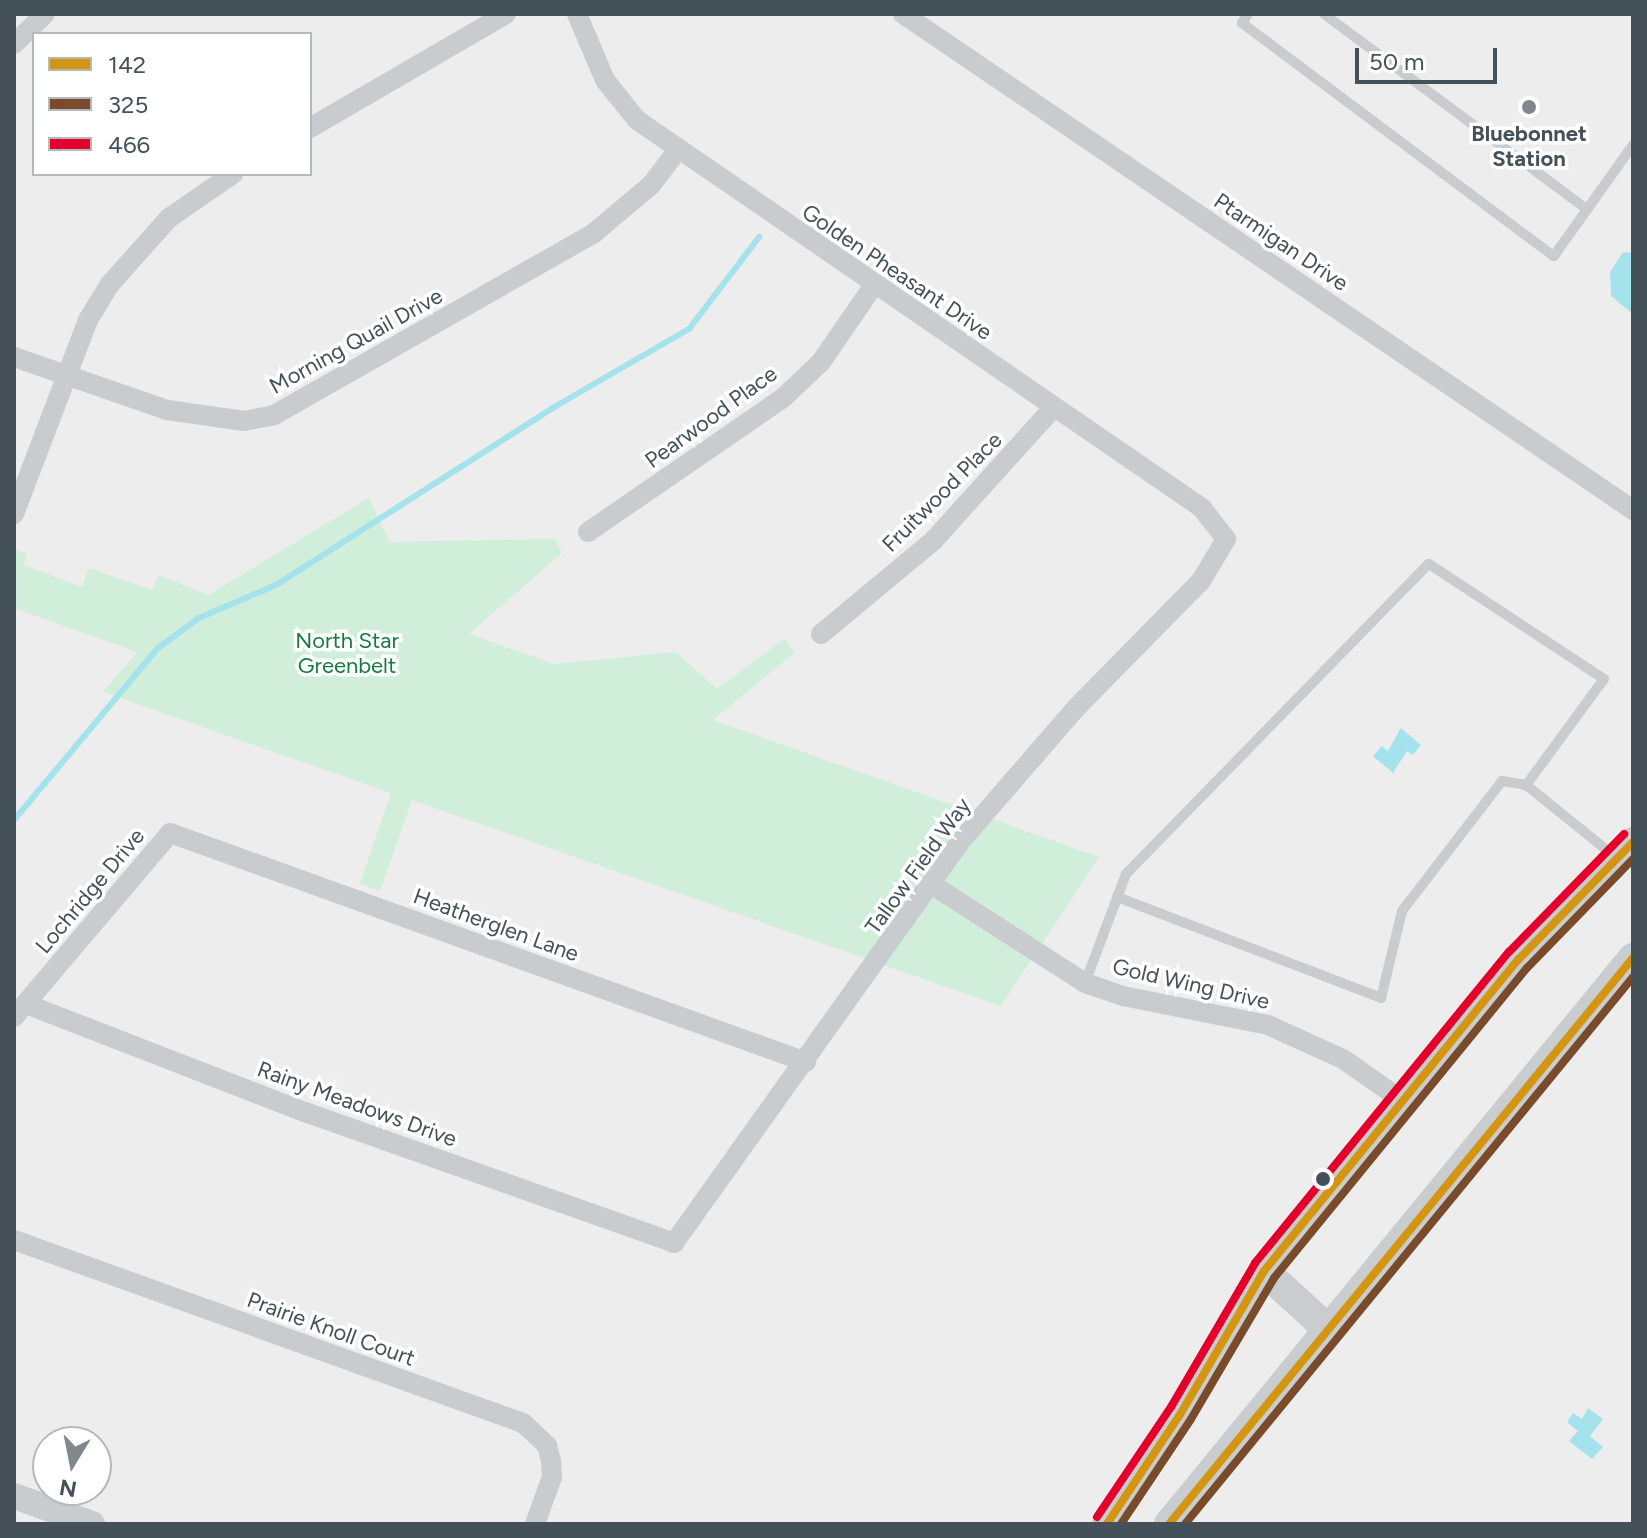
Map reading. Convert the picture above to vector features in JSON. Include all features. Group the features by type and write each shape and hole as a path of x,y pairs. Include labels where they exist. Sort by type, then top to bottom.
{"main road":[{"path":"1107,1524 1181,1413 1264,1271 1518,960 1627,857"},
{"path":"1169,1524 1633,958"},
{"path":"1264,1271 1328,1329"}],"street":[{"path":"14,44 45,14"},
{"path":"312,127 506,14"},
{"name":"Golden Pheasant Drive","path":"577,14 605,80 637,120 677,151 1202,508 1226,539"},
{"name":"Ptarmigan Drive","path":"903,14 1633,510"},
{"name":"Morning Quail Drive","path":"14,357 205,418 244,421 274,415 594,233 651,185 677,151"},
{"path":"14,514 66,376 110,284 169,218 230,176"},
{"name":"Pearwood Place","path":"588,532 783,398 821,362 874,285"},
{"name":"Fruitwood Place","path":"821,634 933,541 1054,407"},
{"name":"Tallow Field Way","path":"674,1243 806,1062 959,843 1077,707 1201,581 1226,539"},
{"name":"Lochridge Drive","path":"20,1010 170,833"},
{"name":"Heatherglen Lane","path":"170,833 806,1062"},
{"name":"Gold Wing Drive","path":"931,884 1085,983 1123,996 1268,1025 1343,1059 1403,1101"},
{"name":"Rainy Meadows Drive","path":"20,1010 674,1243"},
{"name":"Prairie Knoll Court","path":"14,1240 523,1423 547,1445 551,1461 552,1477 535,1524"},
{"path":"14,1496 92,1524"}],"lane":[{"path":"1248,14 1242,23 1554,256 1633,145"},
{"path":"1324,14 1587,209"},
{"path":"1085,983 1126,874 1429,564 1604,679 1526,785"},
{"path":"1117,897 1381,998 1402,911 1502,781 1526,785 1627,857"}],"green space":[{"name":"North Star Greenbelt","path":"369,498 390,542 555,539 562,553 469,634 554,664 676,652 717,689 785,638 794,653 713,720 1099,857 1001,1006 412,800 380,891 360,883 391,793 103,692 137,652 14,608 14,549 27,554 24,565 82,587 89,568 152,590 159,575 208,595"}],"water":[{"path":"1623,252 1633,253 1633,314 1611,296 1610,272"},
{"path":"1401,728 1421,745 1413,755 1407,751 1393,773 1373,756 1382,746 1388,751"},
{"path":"1588,1408 1603,1419 1590,1436 1603,1447 1592,1459 1569,1441 1578,1431 1567,1422 1573,1413 1582,1419"}],"waterway":[{"path":"14,820 158,648 199,618 276,585 556,406 689,329 759,237"}],"transit line":[{"name":"466","path":"1097,1517 1171,1407 1255,1263 1509,952 1624,834"},
{"name":"142","path":"1107,1524 1181,1413 1264,1271 1518,960 1633,842"},
{"name":"325","path":"1121,1524 1191,1419 1274,1278 1527,968 1633,859"},
{"name":"142","path":"1169,1524 1633,958"},
{"name":"325","path":"1185,1524 1633,977"}],"place":[{"name":"Bluebonnet Station","path":"1529,107"}]}
